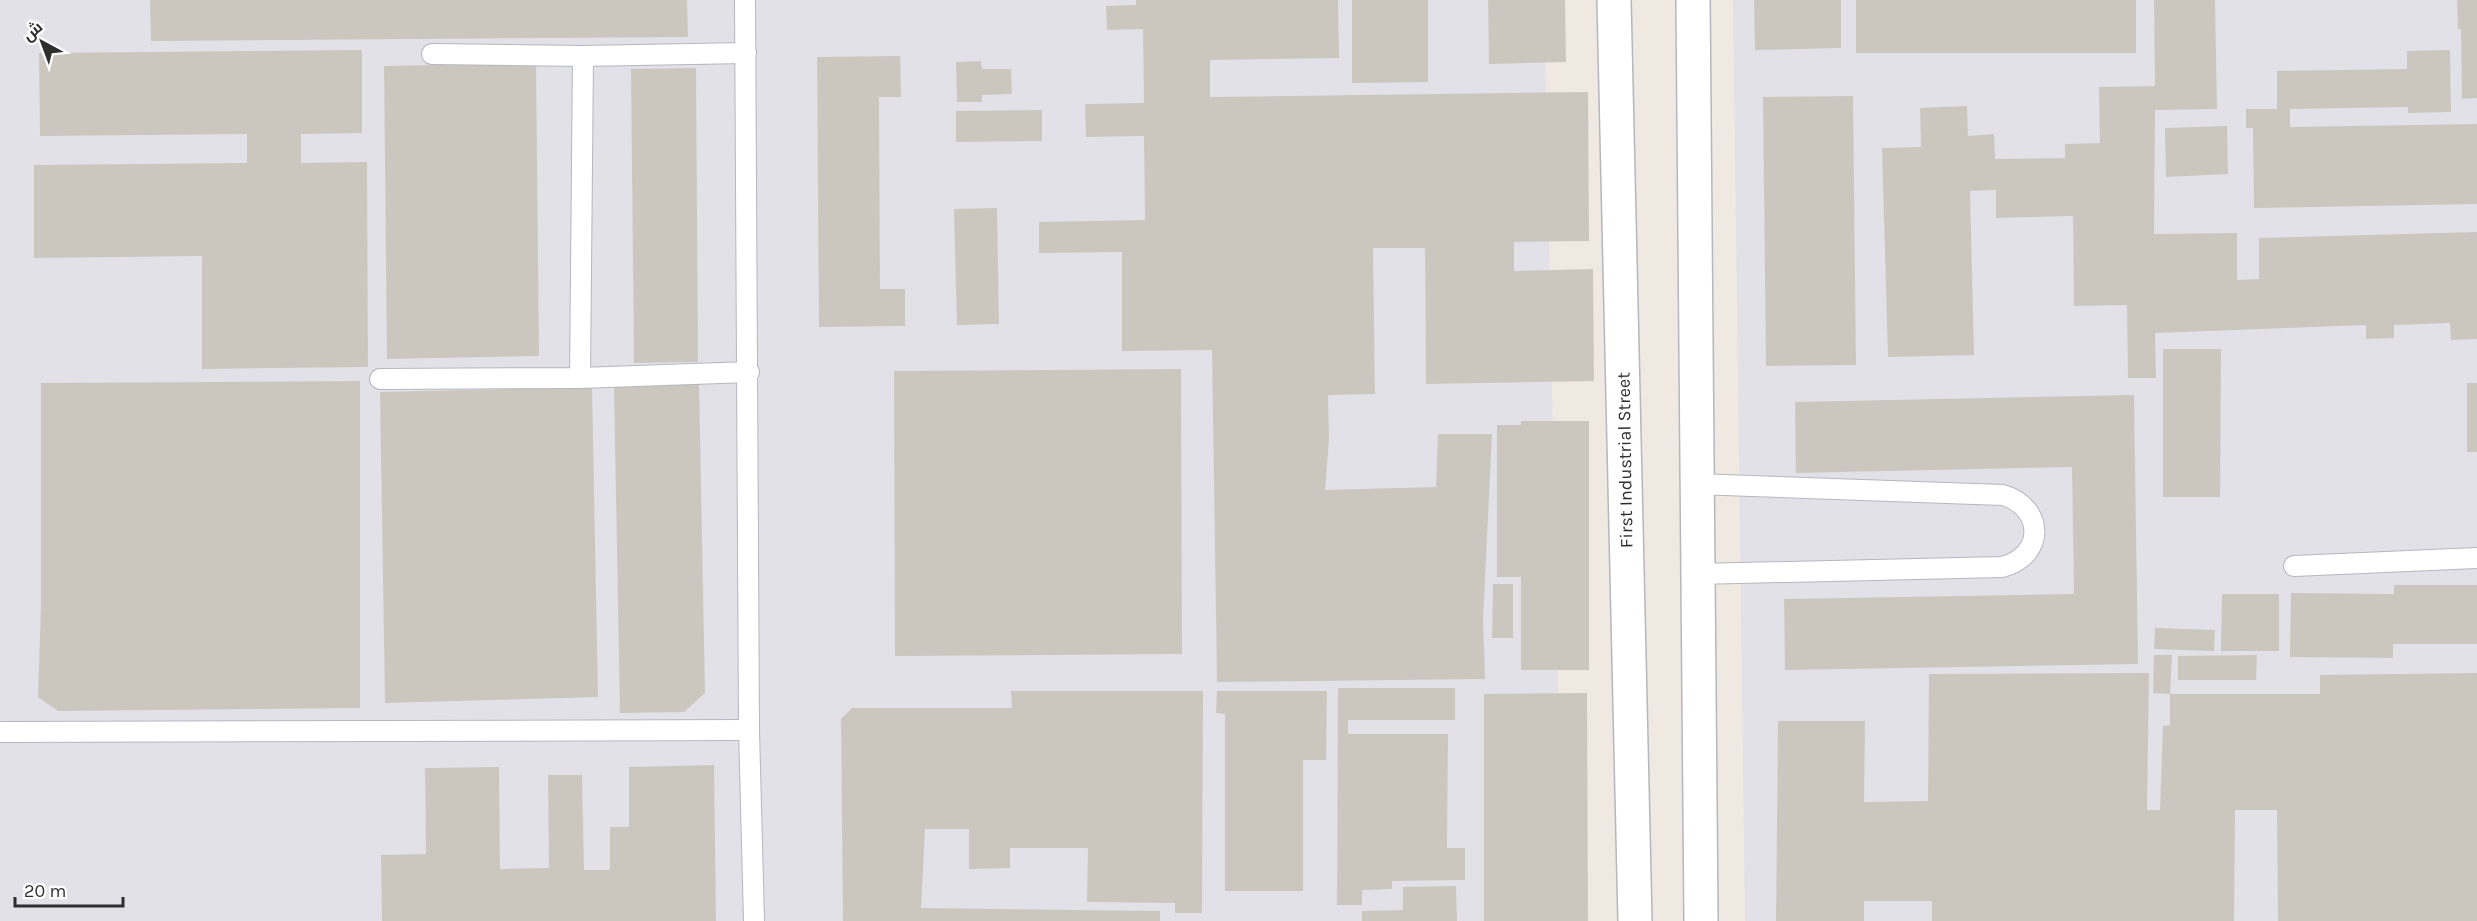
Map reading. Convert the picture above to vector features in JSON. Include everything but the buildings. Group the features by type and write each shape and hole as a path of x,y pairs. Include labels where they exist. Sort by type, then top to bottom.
{"main road":[{"name":"First Industrial Street","path":"1614,0 1635,921"},
{"path":"1693,0 1701,921"}],"lane":[{"path":"745,0 749,730 754,921"},
{"path":"432,54 583,56 746,53"},
{"path":"580,378 583,56"},
{"path":"380,379 580,378 748,372"},
{"path":"1696,483 2003,495 2022,503 2029,511 2034,531 2028,551 2012,564 2002,567 1697,574"},
{"path":"2294,566 2477,558"},
{"path":"0,732 749,730"}],"shaded area":[{"path":"0,0 1544,0 1563,921 0,921"},
{"path":"1733,0 2477,0 2477,921 1745,921"}]}
